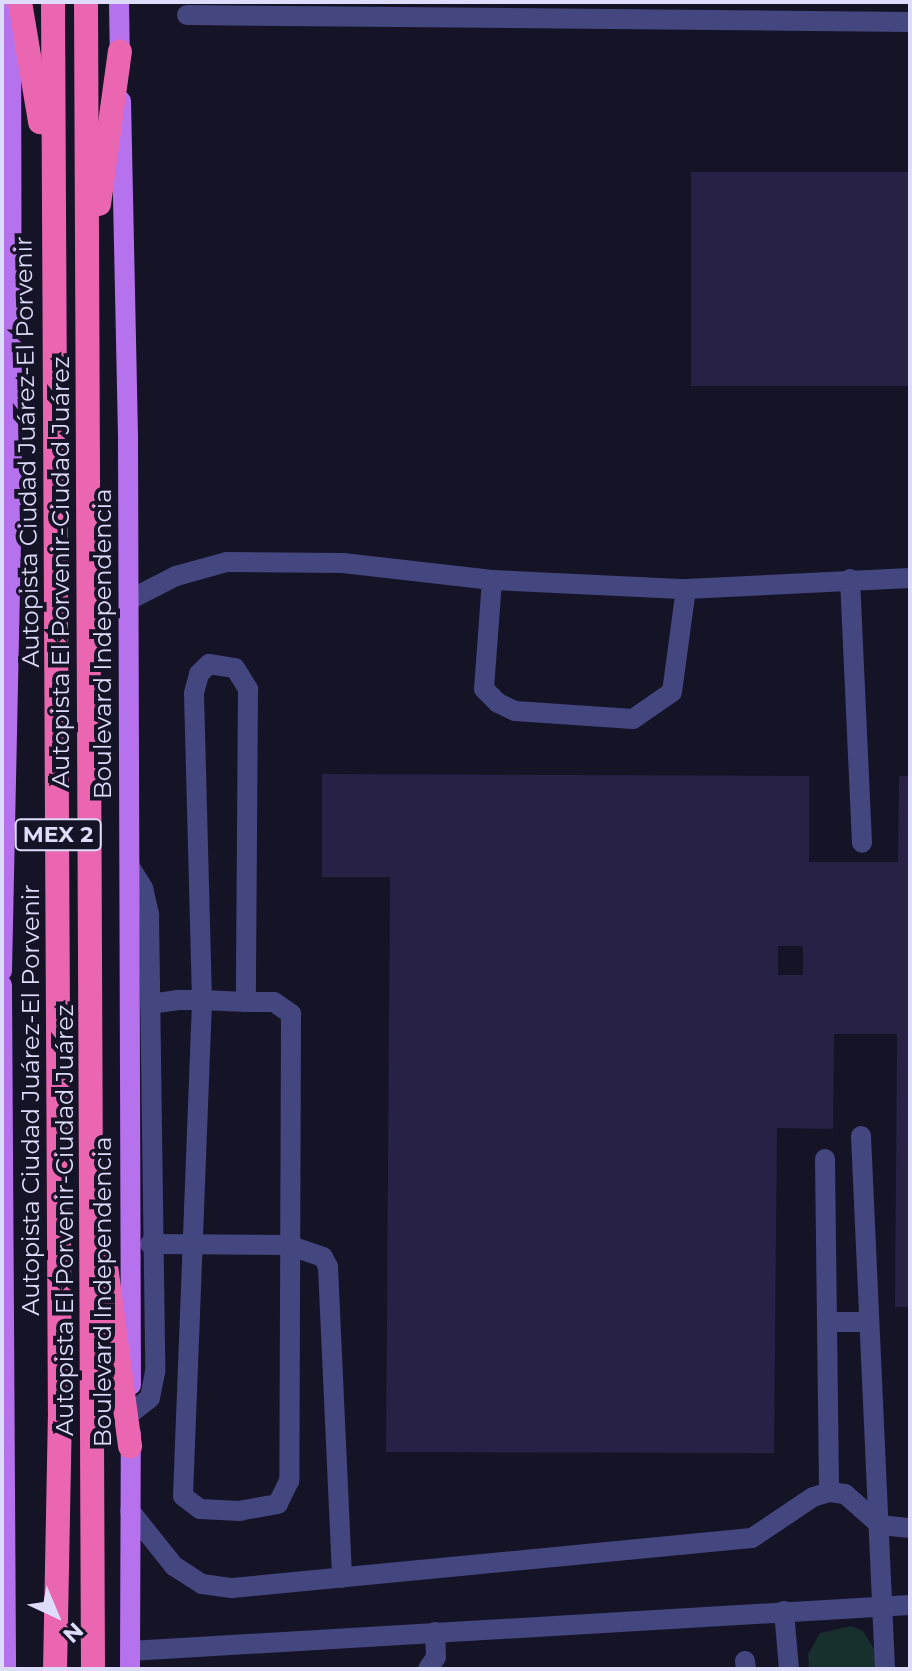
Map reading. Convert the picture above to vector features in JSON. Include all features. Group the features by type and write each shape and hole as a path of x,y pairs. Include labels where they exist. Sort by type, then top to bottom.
{"highway":[{"path":"20,2 50,184"},
{"name":"Autopista Ciudad Juárez-El Porvenir","path":"53,2 50,184 58,417 60,1411 55,1669"},
{"name":"Autopista El Porvenir-Ciudad Juárez","path":"86,2 93,1669"},
{"path":"87,290 120,51"},
{"path":"93,1173 130,1446"}],"main road":[{"path":"2,971 8,318 6,25 11,2"},
{"name":"Boulevard Independencia","path":"119,2 129,600 130,1511 141,1660"},
{"path":"2,985 6,1669"}],"street":[{"path":"187,15 664,11 910,22"},
{"path":"129,600 176,576 227,562 343,563 492,580 686,589 910,578"},
{"path":"850,579 862,843"},
{"path":"492,580 484,689 498,703 515,711 633,719 672,692 686,589"},
{"path":"150,1004 202,1000 246,1002 274,1002 291,1014 289,1481 278,1504 267,1510 230,1511 200,1509 183,1496 202,1000 194,693 199,674 209,664 235,668 248,689 246,1002"},
{"path":"130,867 148,902 153,1388 144,1405 131,1413"},
{"path":"128,1121 150,1121"},
{"path":"861,1136 885,1669"},
{"path":"825,1159 829,1492"},
{"path":"150,1244 288,1245 323,1257 328,1267 342,1578"},
{"path":"827,1322 869,1322"},
{"path":"130,1511 174,1566 202,1584 232,1588 752,1538 813,1497 829,1492 845,1494 880,1525 910,1528"},
{"path":"141,1660 435,1632 910,1605"},
{"path":"784,1611 789,1669"},
{"path":"428,1669 436,1657 435,1632"}],"green space":[{"path":"851,1626 863,1631 875,1650 876,1669 809,1669 808,1654 820,1633"}],"building":[{"path":"691,172 910,172 910,386 691,386"},
{"path":"322,774 809,776 809,862 898,862 899,776 910,776 910,1307 895,1307 897,1034 834,1034 833,1129 777,1128 774,1453 386,1452 390,877 322,877","holes":["778,946 803,946 803,975 778,975"]}]}
